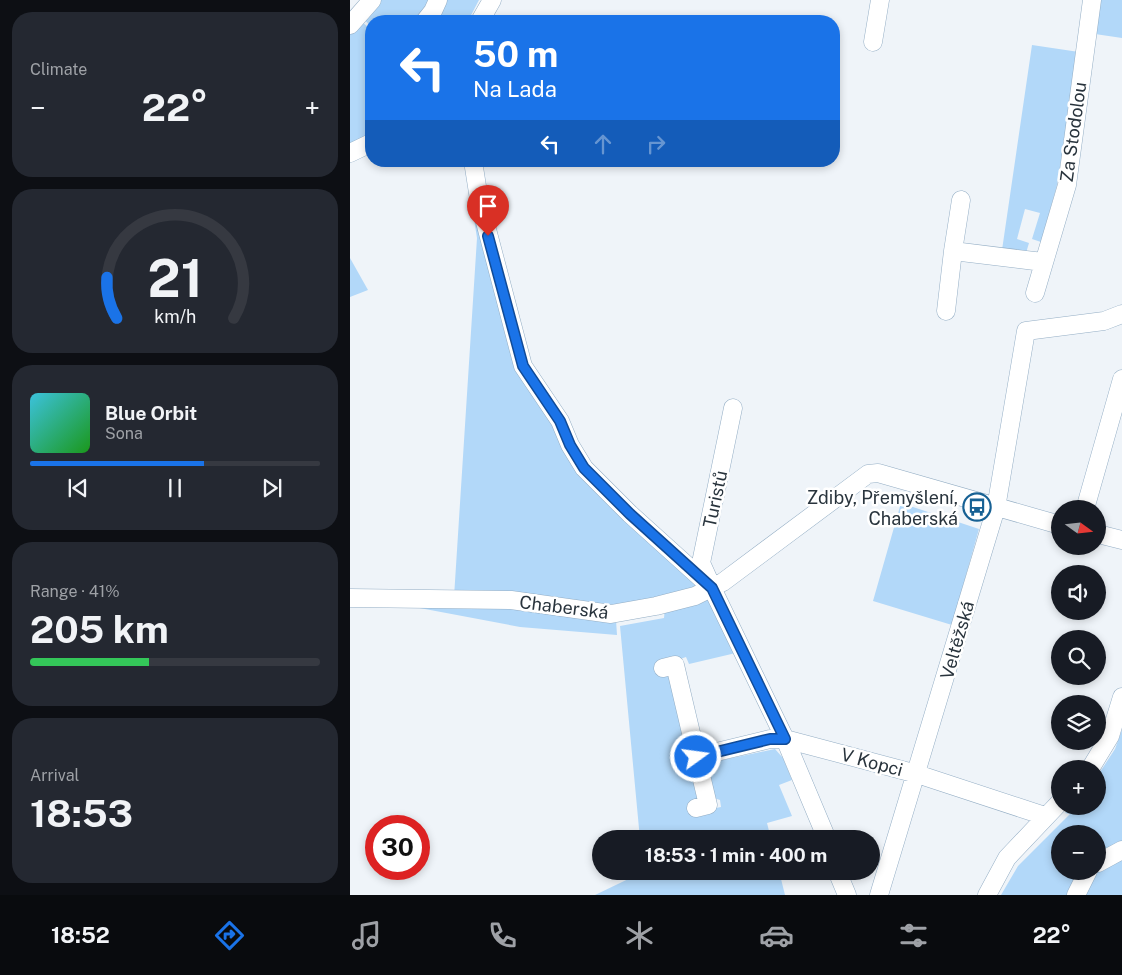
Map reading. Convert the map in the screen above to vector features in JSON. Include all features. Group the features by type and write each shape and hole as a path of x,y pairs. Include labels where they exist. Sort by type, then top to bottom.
{"street":[{"path":"350,25 372,0"},
{"path":"429,15 438,0"},
{"path":"483,15 492,0"},
{"path":"873,42 880,0"},
{"name":"Za Stodolou","path":"1035,293 1066,185 1092,0"},
{"path":"350,153 365,146"},
{"path":"474,167 478,199 523,366 560,421 570,445 584,468 630,514 712,588"},
{"path":"946,311 961,200"},
{"path":"954,251 1043,262"},
{"name":"Veltěžská","path":"880,895 996,508 1016,380 1020,371 1026,331 1104,321 1122,314"},
{"path":"1088,500 1122,379"},
{"name":"Turistů","path":"733,408 702,563 712,588 785,739 823,830"},
{"name":"Chaberská","path":"350,598 511,600 611,614 656,606 695,596 723,582 868,474 878,473 1051,523"},
{"path":"1106,536 1122,540"},
{"path":"663,668 675,665 707,805"},
{"path":"1095,760 1110,736 1122,697"},
{"name":"V Kopci","path":"696,757 770,739 785,739 917,774 1046,816"},
{"path":"986,895 1007,858 1051,811"},
{"path":"1106,859 1122,850"},
{"path":"841,880 847,895"},
{"path":"1076,895 1084,880"}],"shaded area":[{"path":"376,0 435,0 425,15 365,15 365,21 361,17"},
{"path":"441,0 479,0 471,15 432,15"},
{"path":"1100,0 1122,0 1122,38 1095,34"},
{"path":"359,19 365,24 365,140 350,147 350,30"},
{"path":"1032,45 1079,52 1057,185 1041,242 1032,239 1040,213 1025,209 1017,239 1029,243 1026,253 1002,250"},
{"path":"466,167 517,368 557,426 696,583 696,588 635,608 454,597 477,238"},
{"path":"350,258 368,290 350,297"},
{"path":"901,503 979,529 952,625 873,601"},
{"path":"702,599 713,601 740,652 689,664 686,657 674,661 668,671 701,796 695,812 721,807 720,800 714,798 706,765 708,763 775,749 783,758 792,780 779,785 792,816 767,823 769,830 639,830 620,626 664,618 665,607"},
{"path":"409,606 516,607 616,620 617,635 520,627"},
{"path":"1122,730 1122,841 1106,850 1106,825 1059,825 1069,815 1106,815 1106,763 1115,749"},
{"path":"1051,833 1051,880 1075,880 1067,895 1001,895 1018,866"},
{"path":"1122,857 1122,895 1082,895 1092,880 1106,880 1106,866"},
{"path":"626,880 781,880 785,895 595,895"}],"place":[{"name":"Zdiby, Přemyšlení, Chaberská","path":"977,507"}],"route":[{"path":"488,236 523,366 560,421 570,445 584,468 630,514 712,588 785,739 770,739 696,757"}]}
